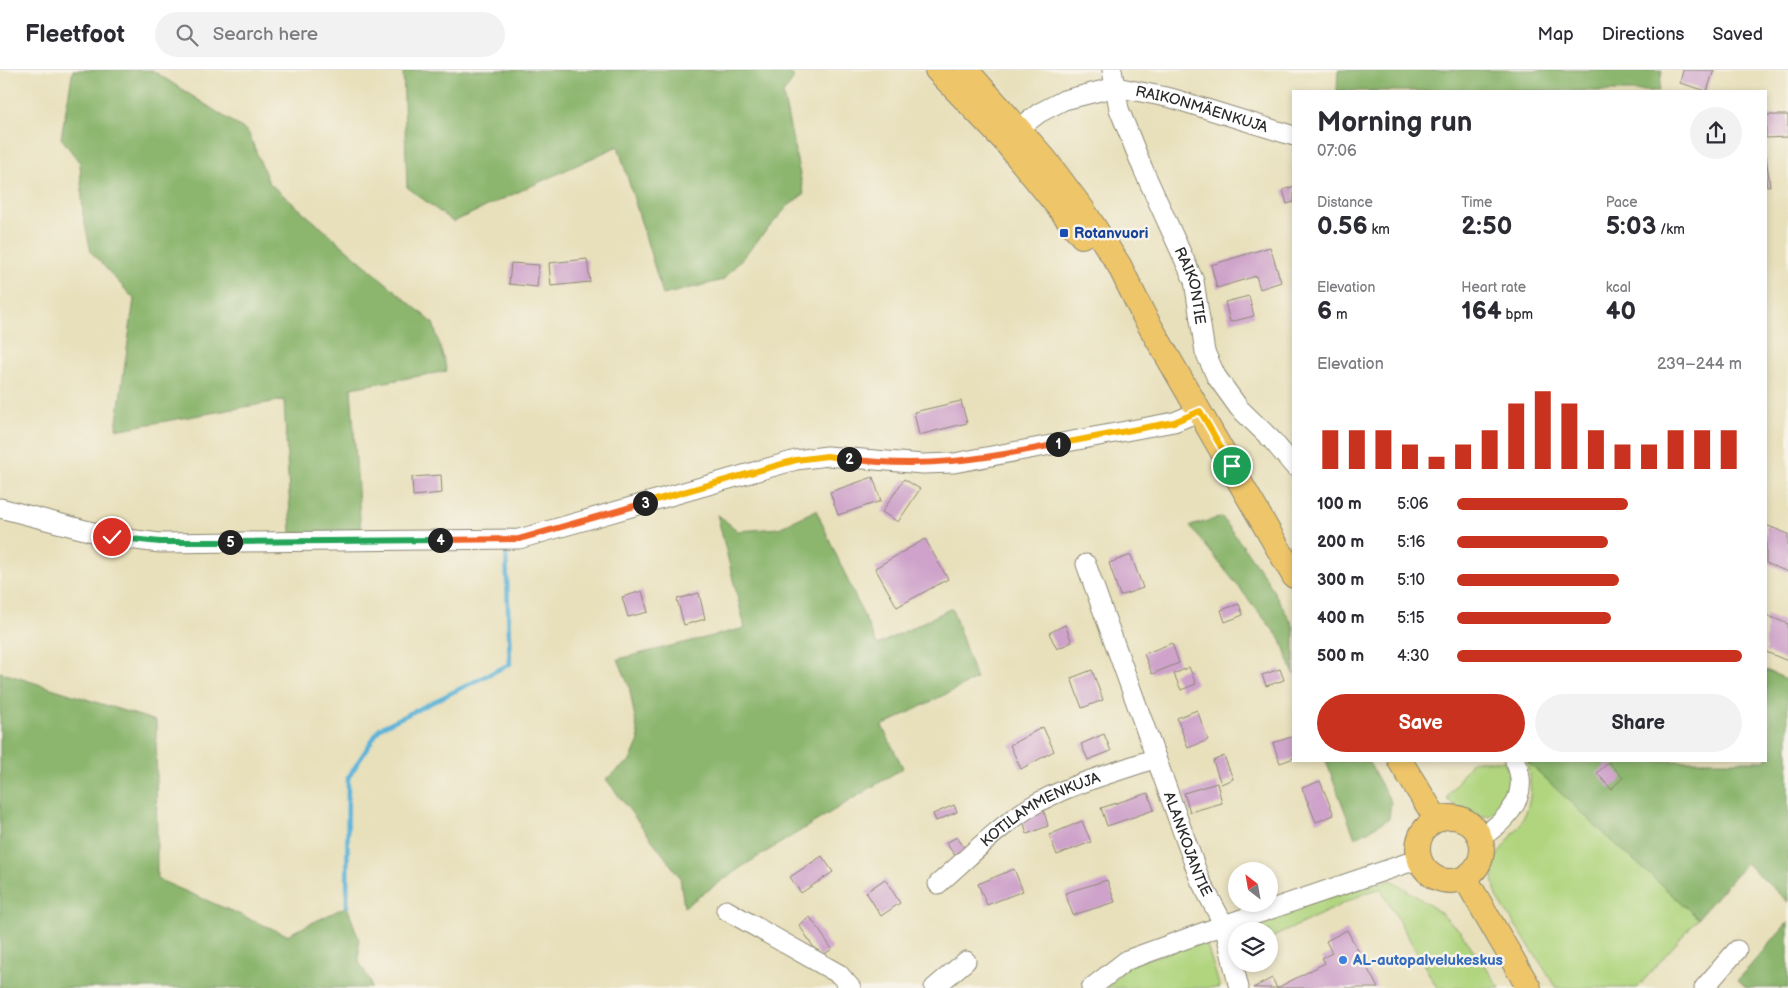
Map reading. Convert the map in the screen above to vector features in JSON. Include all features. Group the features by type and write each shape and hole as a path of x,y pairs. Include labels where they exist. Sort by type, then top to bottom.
{"main road":[{"path":"937,70 1012,134 1083,210 1119,265 1144,314 1292,572"},
{"path":"966,70 1012,134"},
{"path":"1401,762 1436,820"},
{"path":"1457,818 1475,829 1480,838 1482,856 1478,865 1465,878 1455,881 1443,881 1429,873 1420,860 1418,850 1423,832 1436,820 1457,818"},
{"path":"1465,878 1529,988"}],"street":[{"name":"RAIKONMÄENKUJA","path":"1012,134 1039,113 1064,100 1114,79 1292,135"},
{"name":"RAIKONTIE","path":"1114,79 1119,110 1143,169 1194,281 1205,352 1216,376 1239,408 1272,440 1292,464"},
{"path":"0,508 112,537 160,542 519,539 796,460 827,456 923,464 954,463 1174,422 1200,411"},
{"name":"ALANKOJANTIE","path":"1086,564 1200,880 1224,926 1239,988"},
{"name":"KOTILAMMENKUJA","path":"938,884 1006,825 1030,807 1065,790 1156,758"},
{"path":"1480,838 1506,819 1517,802 1520,777 1515,762"},
{"path":"1091,988 1127,960 1420,860"},
{"path":"726,910 839,974 851,988"},
{"path":"1704,988 1737,950"},
{"path":"934,988 966,961"}],"green space":[{"path":"73,70 152,70 248,132 269,183 433,323 447,371 351,388 361,533 291,533 284,400 121,429 116,428 134,299 91,252 83,215 80,163 61,138"},
{"path":"403,70 789,70 794,78 783,94 804,194 788,206 723,280 663,295 618,146 453,222 407,187"},
{"path":"1338,70 1662,70 1659,90 1337,90"},
{"path":"816,510 877,645 952,608 976,679 882,726 903,768 743,866 684,907 680,877 606,779 630,761 639,740 629,686 618,659 745,628 717,514 738,531 779,528"},
{"path":"1222,517 1266,578 1292,624 1292,670 1281,640 1190,526"},
{"path":"1767,670 1788,680 1788,902 1746,863 1698,918 1590,821 1528,762 1767,762"},
{"path":"0,672 156,721 157,879 287,935 347,906 359,940 359,962 370,980 371,988 0,988"},
{"path":"1326,762 1369,762 1391,802 1389,819 1355,838"},
{"path":"1471,762 1504,762 1509,780 1509,790 1502,807 1495,813 1486,816 1471,815 1448,801 1448,796"},
{"path":"1527,762 1698,918 1637,988 1557,988 1498,899 1493,869 1496,858 1523,820 1530,799 1531,787"},
{"path":"1392,880 1438,911 1460,931 1500,988 1437,988 1381,889 1368,892 1278,935 1278,922 1262,922 1319,900"},
{"path":"1788,922 1788,988 1747,988 1738,980"},
{"path":"1206,942 1220,988 1107,988 1129,964"}],"building":[{"path":"1683,70 1714,70 1707,90 1680,83"},
{"path":"1767,115 1788,115 1788,137 1767,138"},
{"path":"1767,164 1770,186 1767,186"},
{"path":"1292,187 1292,203 1287,204 1283,190"},
{"path":"1270,247 1281,282 1260,289 1256,276 1217,288 1211,265"},
{"path":"587,259 590,282 551,286 549,263"},
{"path":"511,263 539,265 537,287 509,284"},
{"path":"1249,296 1254,316 1230,322 1225,302"},
{"path":"961,401 967,423 919,435 914,412"},
{"path":"441,475 442,493 413,496 412,477"},
{"path":"873,477 881,501 838,515 830,492"},
{"path":"904,479 920,489 898,522 882,512"},
{"path":"1767,525 1788,534 1788,572 1767,563"},
{"path":"925,539 948,579 897,607 875,568"},
{"path":"1131,555 1143,588 1120,596 1109,563"},
{"path":"642,591 648,612 628,617 622,597"},
{"path":"699,593 705,619 684,625 677,599"},
{"path":"1239,604 1243,615 1225,622 1221,610"},
{"path":"1767,615 1788,624 1788,661 1767,652"},
{"path":"1065,625 1072,642 1057,649 1049,633"},
{"path":"1172,643 1179,663 1152,674 1144,654"},
{"path":"1189,667 1196,684 1181,690 1174,674"},
{"path":"1280,669 1284,680 1266,686 1262,675"},
{"path":"1092,670 1103,700 1082,708 1071,678"},
{"path":"1197,710 1208,740 1188,748 1177,718"},
{"path":"1043,727 1054,751 1021,769 1010,745"},
{"path":"1104,734 1111,751 1088,760 1081,744"},
{"path":"1292,737 1292,759 1280,763 1273,743"},
{"path":"1224,756 1233,779 1221,784 1213,761"},
{"path":"1609,762 1623,778 1611,789 1597,773"},
{"path":"1320,781 1334,815 1316,822 1302,788"},
{"path":"1217,783 1222,803 1190,812 1184,793"},
{"path":"1148,793 1154,810 1107,826 1101,808"},
{"path":"954,805 957,812 936,821 933,814"},
{"path":"1044,811 1048,826 1027,834 1023,820"},
{"path":"1082,821 1091,842 1057,855 1049,835"},
{"path":"957,837 966,850 956,857 946,843"},
{"path":"822,856 833,872 801,893 790,877"},
{"path":"1014,869 1023,891 987,905 978,884"},
{"path":"885,879 900,903 881,916 866,892"},
{"path":"1107,880 1115,902 1073,915 1065,893"},
{"path":"810,917 832,949 820,957 799,925"},
{"name":"AL-autopalvelukeskus","path":"1347,930 1378,988 1277,988 1325,963 1322,958 1332,953 1326,941"},
{"path":"1272,978 1277,988 1253,988"}],"waterway":[{"path":"347,906 348,778 380,728 510,664 506,549"}],"place":[{"name":"Rotanvuori","path":"1064,233"},
{"name":"AL-autopalvelukeskus","path":"1343,960"}],"route":[{"path":"112,537 160,542 519,539 796,460 827,456 854,460 923,464 954,463 1174,422 1200,411 1232,466"}]}
